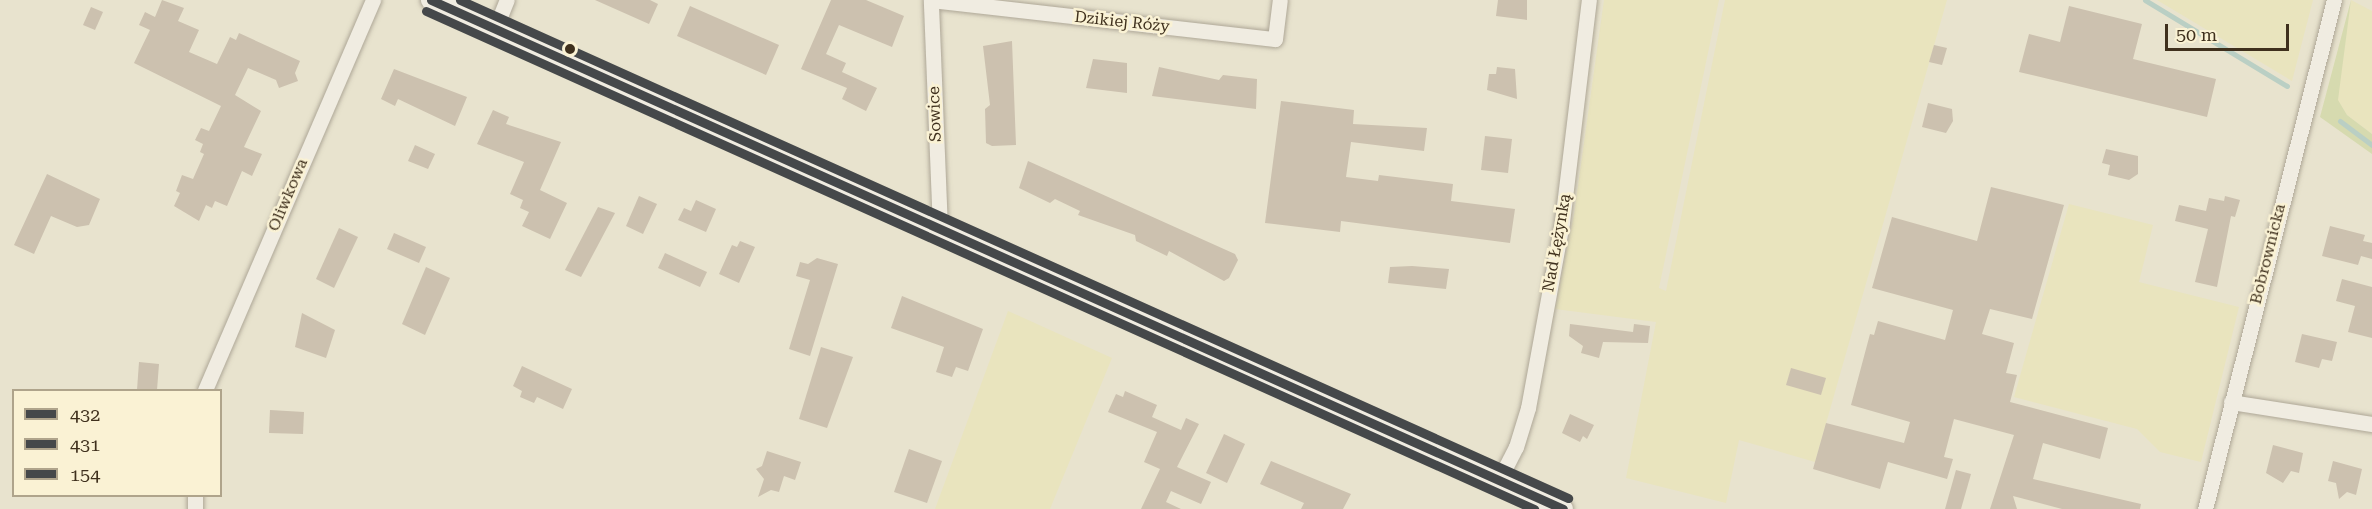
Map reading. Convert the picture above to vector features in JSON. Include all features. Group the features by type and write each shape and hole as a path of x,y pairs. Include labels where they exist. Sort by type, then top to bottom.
{"street":[{"name":"Oliwkowa","path":"205,389 373,0"},
{"path":"431,0 1563,509"},
{"path":"495,29 507,0"},
{"name":"Dzikiej Róży","path":"931,0 1275,39 1280,0"},
{"name":"Sowice","path":"931,0 940,228"},
{"name":"Nad Łężynką","path":"1499,480 1528,408 1562,222 1589,0"},
{"name":"Bobrownicka","path":"2205,509 2334,0"},
{"path":"2232,402 2372,424"}],"shaded area":[{"path":"1604,0 1719,0 1659,288 1666,291 1725,0 1947,0 1815,462 1739,440 1726,503 1626,478 1656,322 1555,309 1574,214"},
{"path":"2157,0 2313,0 2292,81"},
{"path":"2351,0 2372,11 2372,134 2347,115 2338,101 2337,86"},
{"path":"2069,204 2153,225 2139,282 2239,307 2201,462 2160,452 2137,429 2014,397"},
{"path":"1008,311 1112,358 1050,509 935,509"}],"green space":[{"path":"2351,0 2338,100 2347,115 2372,134 2372,154 2320,117"}],"building":[{"path":"162,0 184,8 178,21 199,30 189,52 217,64 230,37 236,40 239,33 300,61 295,73 298,81 279,88 276,80 248,68 235,95 261,111 244,147 262,154 252,176 242,171 227,206 215,201 212,208 206,205 199,221 174,206 180,193 176,191 182,175 193,179 204,154 200,152 203,144 195,140 201,128 209,131 221,106 134,63 150,30 139,25 145,12 155,17"},
{"path":"595,0 650,0 658,4 649,24"},
{"path":"831,0 866,0 904,16 892,47 839,25 826,54 846,63 842,72 877,88 866,111 842,99 847,88 801,69"},
{"path":"1498,0 1527,0 1527,20 1496,16"},
{"path":"690,6 779,45 766,75 677,36"},
{"path":"2069,6 2142,24 2133,59 2216,79 2207,117 2019,72 2029,34 2060,42"},
{"path":"91,7 103,12 95,30 83,25"},
{"path":"1012,41 1016,145 992,146 986,143 985,109 990,105 983,46"},
{"path":"1934,45 1947,48 1942,65 1929,62"},
{"path":"1093,59 1127,63 1127,93 1086,88"},
{"path":"1159,67 1219,80 1223,75 1257,79 1256,109 1152,96"},
{"path":"1497,67 1515,69 1517,99 1487,90 1489,74 1496,74"},
{"path":"394,69 467,97 455,126 398,99 395,106 381,99"},
{"path":"1281,101 1354,110 1353,124 1427,128 1424,151 1351,142 1346,177 1378,181 1379,175 1453,184 1451,201 1515,209 1510,243 1341,221 1340,232 1265,223"},
{"path":"1928,103 1952,109 1953,121 1946,133 1922,127"},
{"path":"493,110 509,117 506,124 561,142 540,190 567,203 550,239 522,226 529,212 520,208 523,200 510,194 524,162 477,144"},
{"path":"1485,136 1512,139 1508,173 1481,170"},
{"path":"415,145 435,154 428,169 408,161"},
{"path":"2106,149 2138,156 2138,174 2129,180 2108,175 2110,165 2102,163"},
{"path":"1028,161 1235,254 1238,260 1229,278 1224,281 1169,251 1167,256 1136,241 1135,235 1078,215 1080,211 1055,199 1050,203 1019,188"},
{"path":"47,174 100,199 89,225 77,227 51,216 34,254 14,245"},
{"path":"1991,187 2064,205 2032,319 1990,309 1982,334 2014,343 2006,373 2017,375 2010,402 2108,428 2100,459 2043,443 2033,479 2141,504 2140,509 2062,509 2013,496 2017,509 1990,509 2014,435 1954,419 1944,457 1953,459 1947,479 1888,462 1880,489 1813,469 1826,423 1904,443 1910,422 1851,405 1870,334 1874,335 1878,321 1945,340 1953,310 1872,288 1892,217 1977,241"},
{"path":"639,196 657,204 643,234 626,226"},
{"path":"2225,196 2240,200 2235,217 2231,216 2217,287 2195,282 2208,229 2175,221 2179,205 2206,211 2209,198 2224,201"},
{"path":"696,200 716,209 706,232 678,220 684,208 691,211"},
{"path":"598,207 615,213 581,277 565,270"},
{"path":"2330,226 2365,235 2363,241 2372,243 2372,259 2361,256 2358,265 2322,256"},
{"path":"339,228 358,237 334,288 316,279"},
{"path":"394,233 426,247 419,263 387,249"},
{"path":"740,241 755,247 739,283 719,274 732,245 737,247"},
{"path":"665,253 707,272 700,287 658,268"},
{"path":"817,258 838,264 810,356 789,349 810,280 796,276 800,262 808,264"},
{"path":"426,267 450,278 425,335 402,324"},
{"path":"1390,267 1449,269 1446,289 1388,283"},
{"path":"2342,279 2372,287 2372,338 2348,332 2355,306 2336,301"},
{"path":"902,296 983,329 968,371 956,367 952,377 936,372 944,347 891,328"},
{"path":"302,313 335,330 326,358 295,347"},
{"path":"1570,324 1633,332 1634,324 1650,326 1648,343 1603,342 1599,358 1581,353 1583,346 1569,336"},
{"path":"2302,334 2337,342 2332,361 2322,359 2319,368 2295,362"},
{"path":"821,347 853,357 827,428 799,419"},
{"path":"139,362 159,364 157,389 137,389"},
{"path":"522,366 572,389 563,409 537,397 534,403 520,397 522,391 513,386"},
{"path":"1791,368 1826,378 1821,395 1786,385"},
{"path":"1125,391 1157,405 1152,417 1181,430 1186,418 1199,424 1177,467 1211,482 1201,504 1171,491 1166,502 1181,509 1141,509 1160,469 1144,462 1157,432 1108,412 1116,394 1123,397"},
{"path":"270,410 304,412 303,434 269,433"},
{"path":"1570,414 1594,425 1587,439 1583,436 1580,442 1562,433"},
{"path":"1224,434 1245,444 1227,483 1206,473"},
{"path":"2273,445 2303,453 2299,473 2291,471 2283,483 2266,473"},
{"path":"909,449 942,461 927,503 894,492"},
{"path":"767,451 801,462 795,480 784,476 779,492 771,490 758,497 764,479 756,469 762,466"},
{"path":"1271,461 1351,494 1343,509 1301,509 1304,503 1260,484"},
{"path":"2333,461 2362,469 2356,495 2347,492 2339,499 2336,483 2328,481"},
{"path":"1956,470 1971,474 1961,509 1945,509"}],"waterway":[{"path":"2145,0 2287,86"},
{"path":"2340,121 2372,145"}],"transit line":[{"name":"432","path":"431,0 1563,509"},
{"name":"154","path":"460,0 1568,498"},
{"name":"431","path":"426,11 1534,509"}]}
